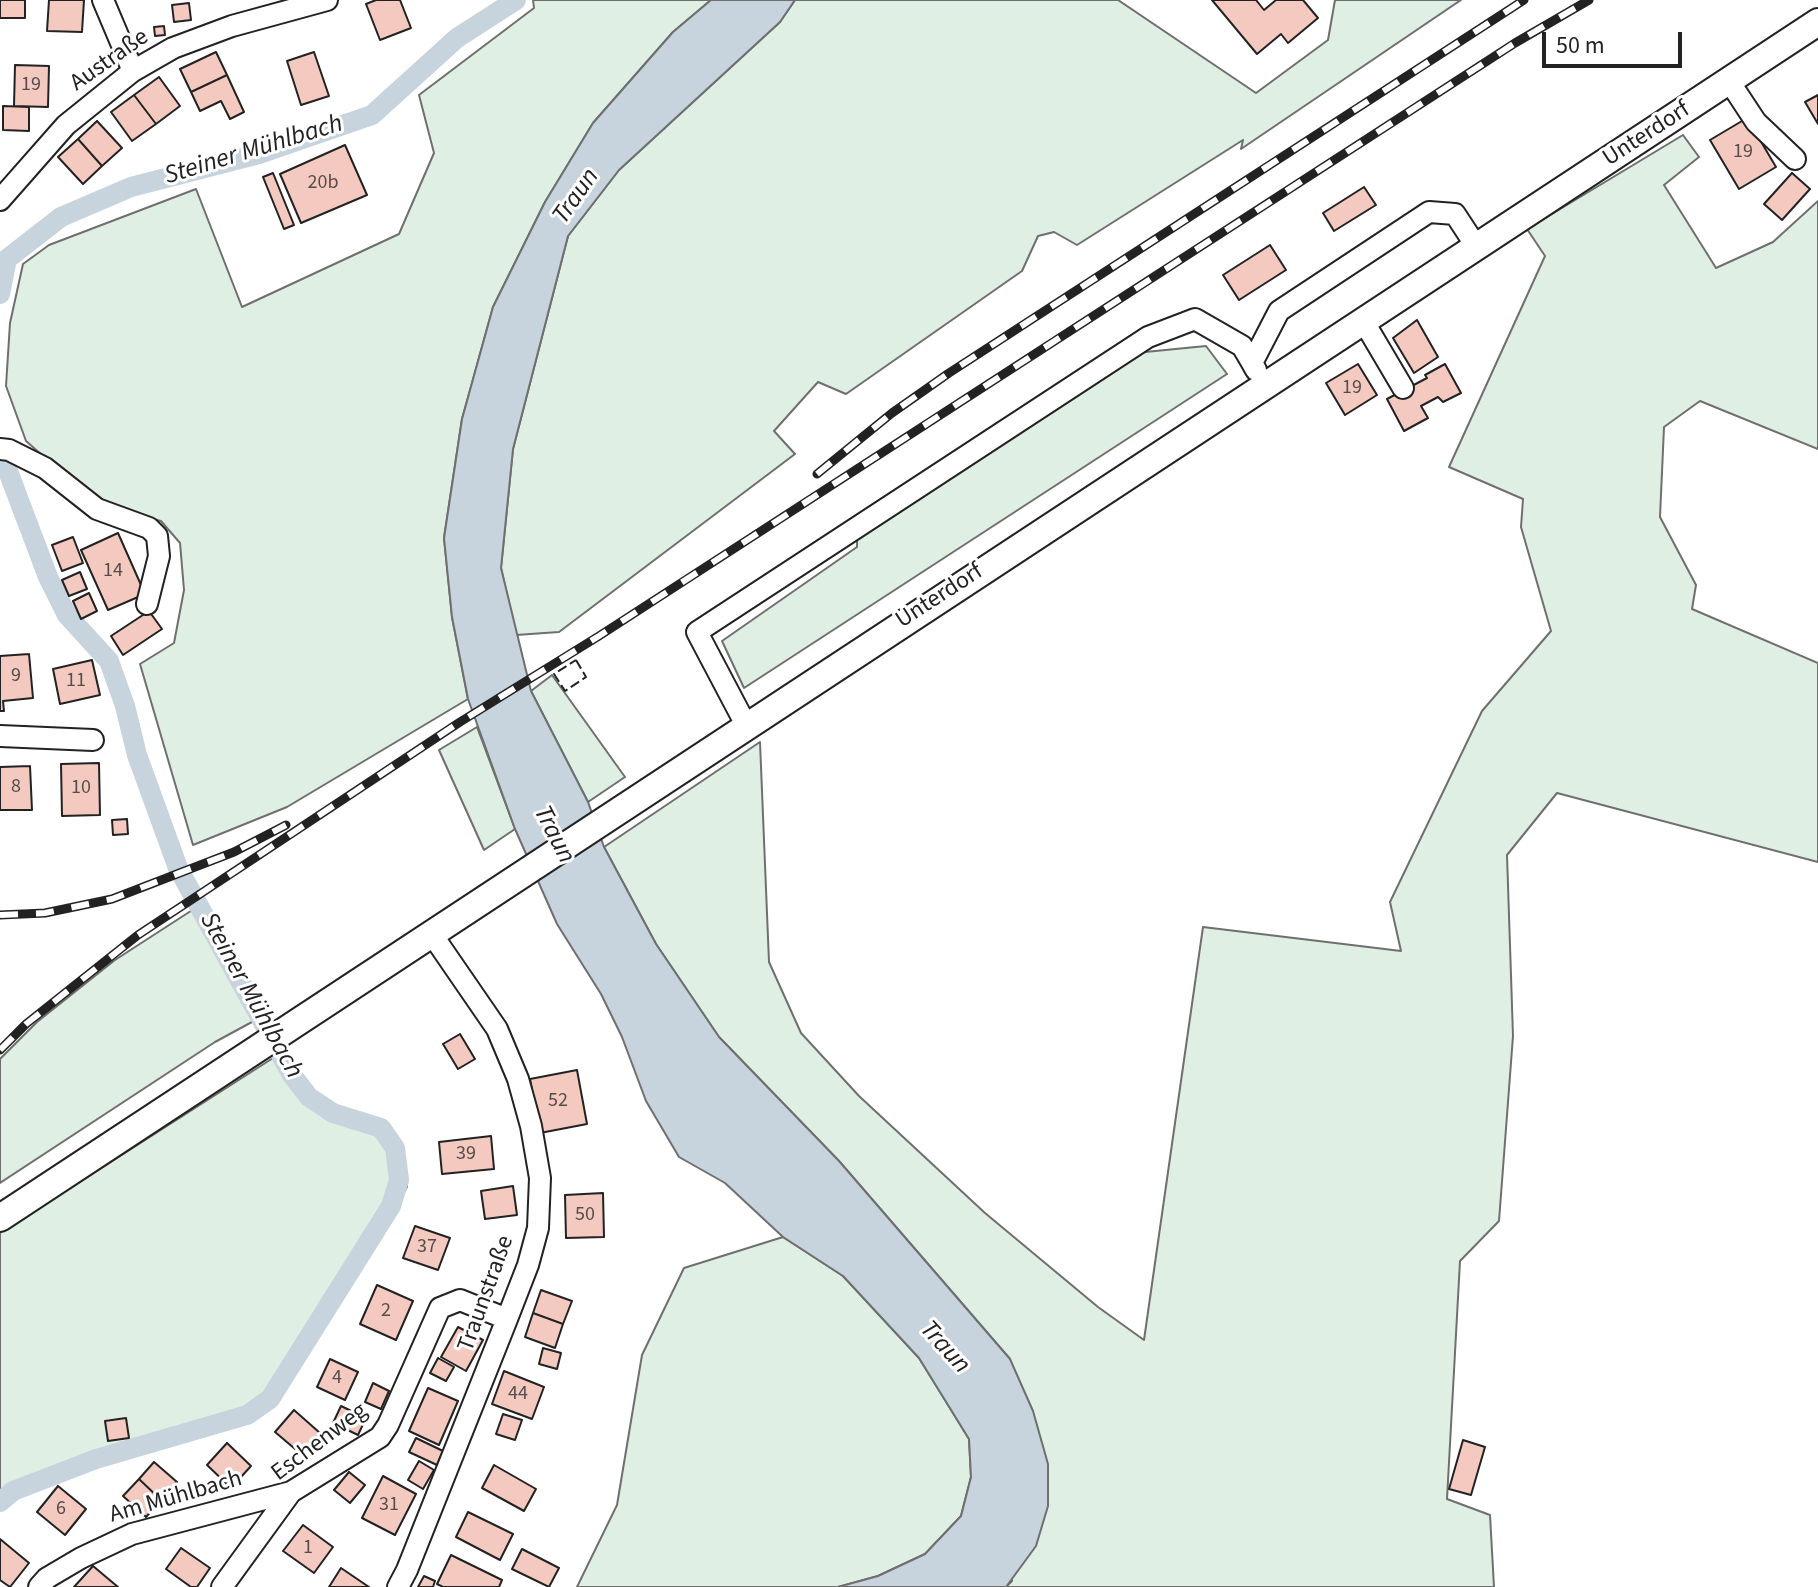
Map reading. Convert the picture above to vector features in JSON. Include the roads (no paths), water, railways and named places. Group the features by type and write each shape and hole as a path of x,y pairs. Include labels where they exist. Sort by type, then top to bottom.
{"main road":[{"name":"Unterdorf","path":"0,1218 746,725 1258,374 1364,322 1818,22"}],"street":[{"path":"103,0 133,71"},
{"name":"Austraße","path":"0,200 66,125 133,71 173,48 232,26 327,0"},
{"path":"1729,81 1756,122 1795,159"},
{"name":"Unterdorf","path":"1258,374 1279,311 1429,212 1455,214 1476,246"},
{"path":"746,725 697,632 1148,337 1195,319 1242,346 1258,374"},
{"path":"1364,322 1403,388"},
{"path":"4,450 45,468 97,509 149,528 157,536 159,556 147,604"},
{"path":"0,736 93,740"},
{"name":"Traunstraße","path":"398,1587 507,1319 528,1265 538,1228 540,1178 531,1126 518,1079 497,1029 431,933"},
{"name":"Eschenweg","path":"222,1587 291,1492 380,1437 440,1308 460,1300 507,1319"},
{"name":"Am Mühlbach","path":"39,1587 47,1578 81,1558 132,1534 291,1492"}],"water":[{"name":"Traun","path":"711,0 795,0 780,22 619,170 568,236 513,449 501,568 531,691 588,802 604,847 656,944 719,1037 839,1161 1010,1359 1033,1411 1048,1464 1048,1506 1036,1546 1006,1587 838,1587 878,1576 925,1554 961,1516 971,1477 969,1439 919,1358 843,1276 783,1237 725,1183 679,1157 646,1101 622,1037 601,994 557,924 515,829 468,699 452,617 444,538 462,419 493,307 545,202 593,123 673,32"}],"waterway":[{"name":"Steiner Mühlbach","path":"0,294 7,259 61,217 131,187 259,154 372,115 457,38 516,0"},
{"name":"Steiner Mühlbach","path":"0,450 48,577 67,615 109,661 125,706 137,755 178,868 292,1075 309,1097 333,1113 381,1128 395,1148 399,1180 391,1206 270,1399 247,1415 96,1459 13,1491 0,1502"}],"railway":[{"path":"817,474 892,413 949,373 1524,0"},
{"path":"0,1050 26,1024 138,935 460,722 599,636 1515,43 1589,0"},
{"path":"0,915 45,913 112,899 234,852 286,825"}]}
